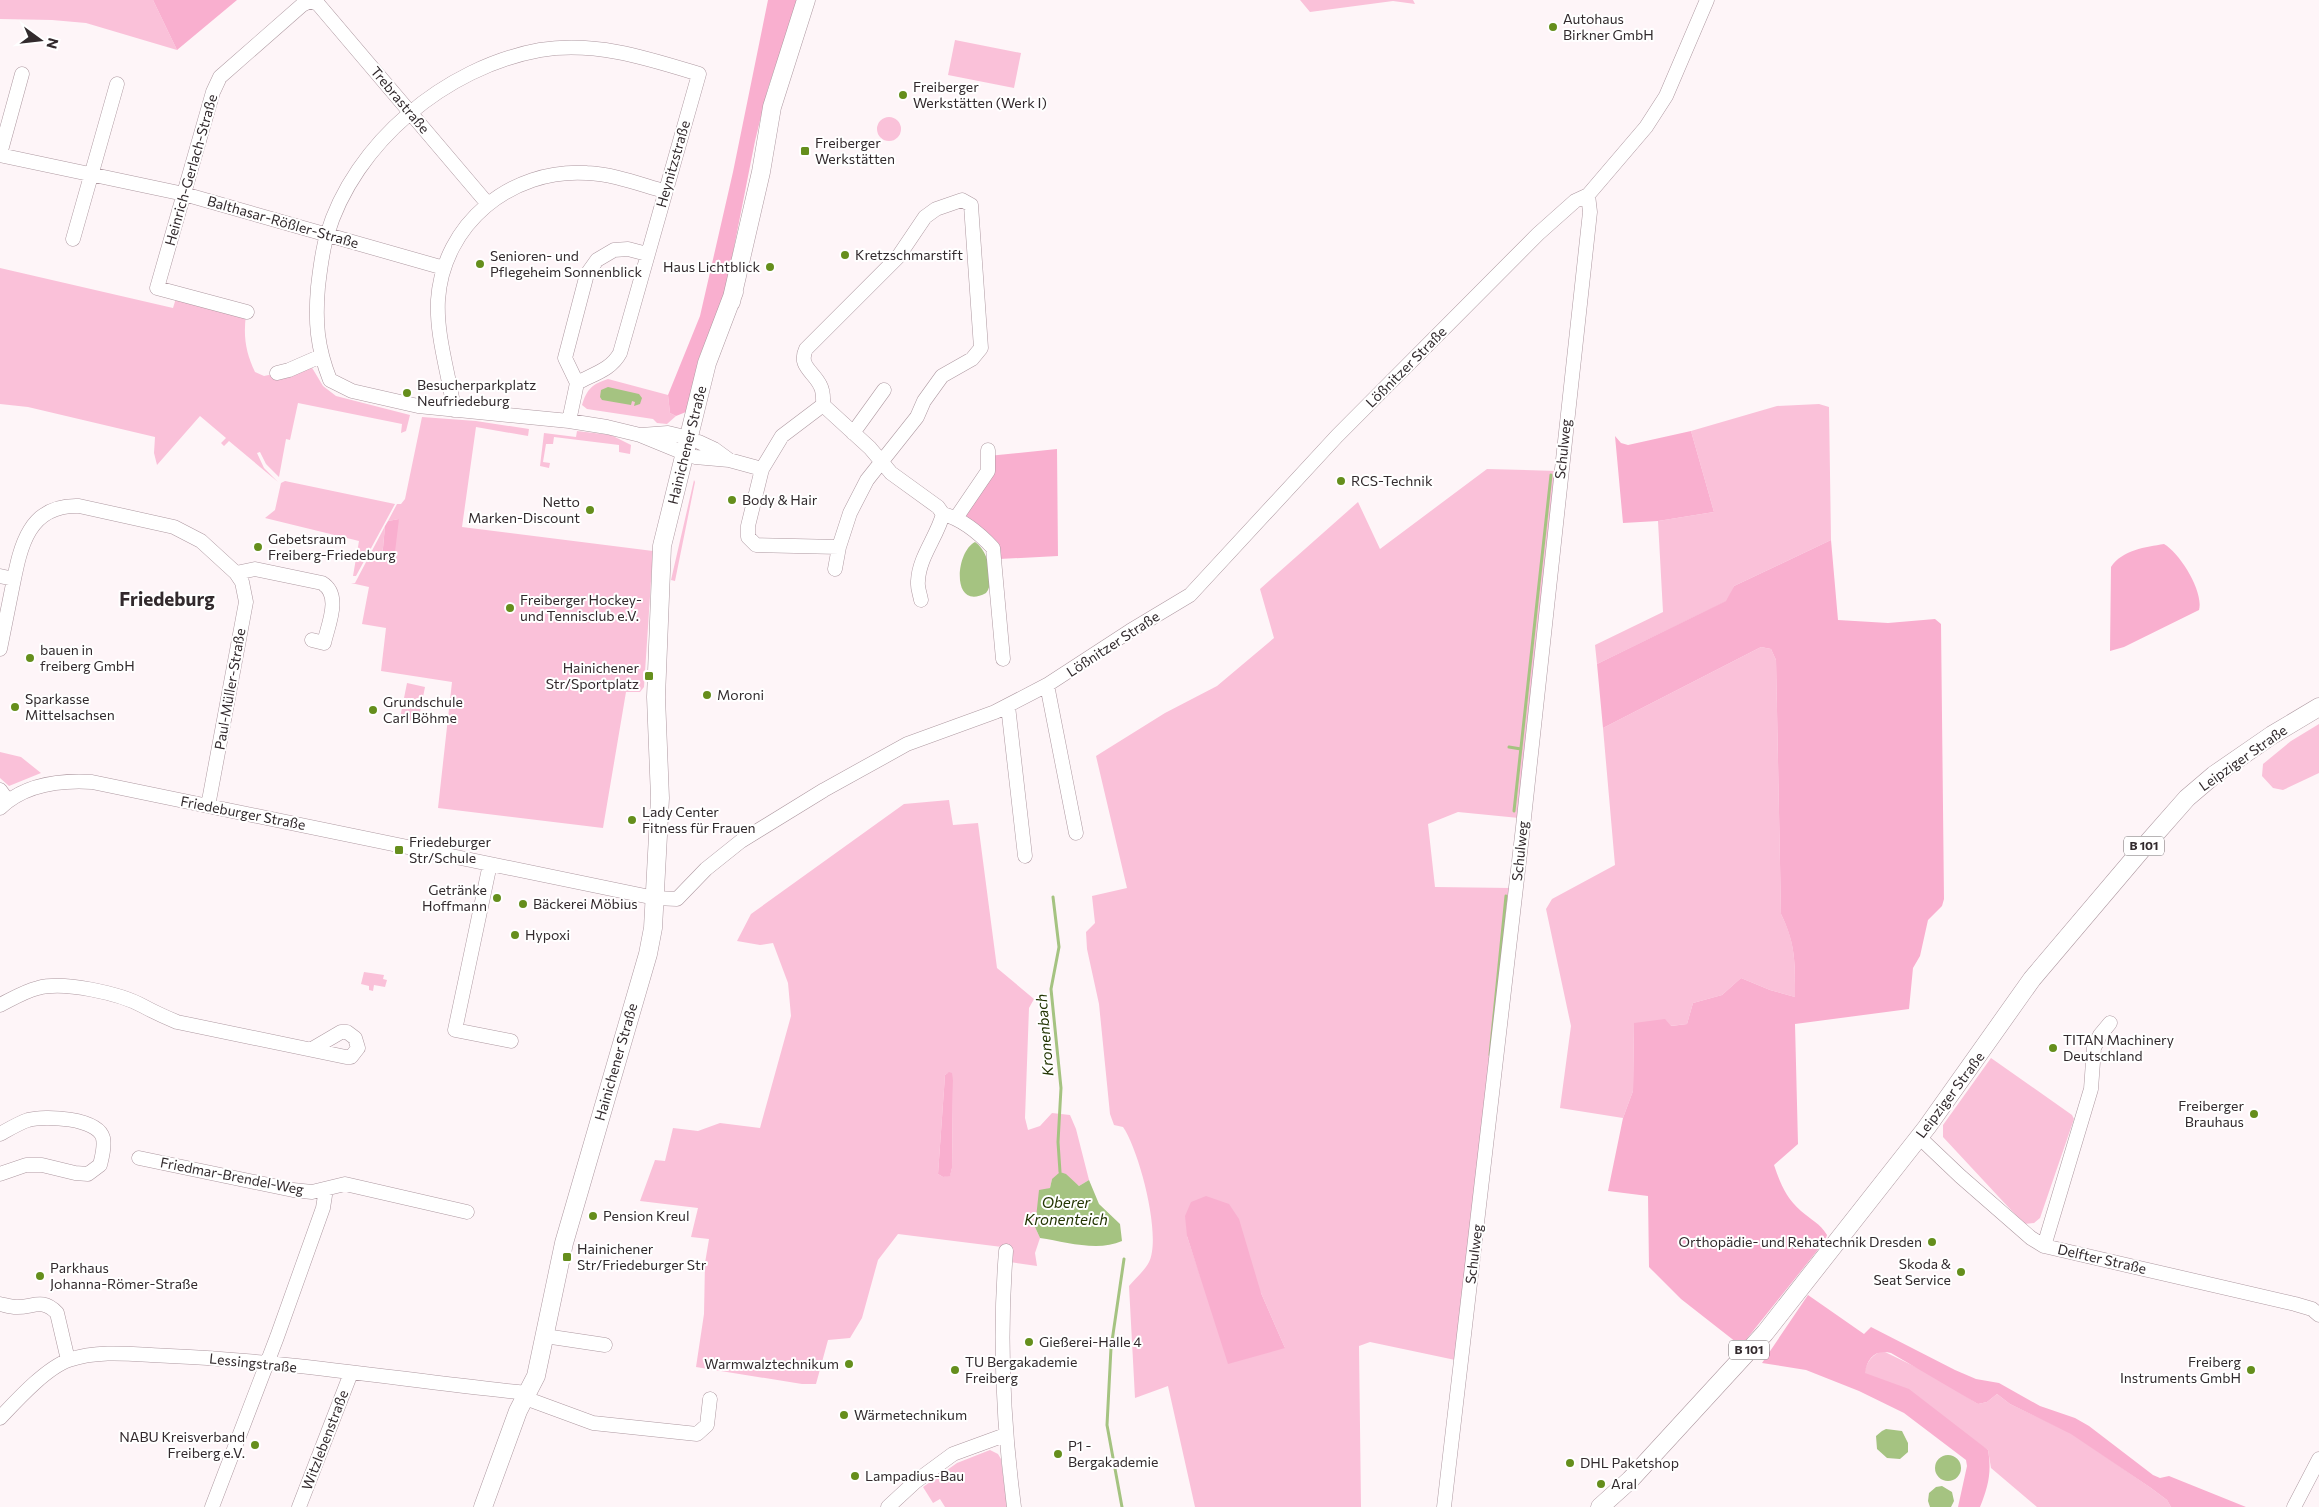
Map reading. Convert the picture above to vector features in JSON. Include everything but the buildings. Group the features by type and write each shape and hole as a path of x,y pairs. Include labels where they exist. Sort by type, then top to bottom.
{"main road":[{"name":"Hainichener Straße","path":"483,1507 508,1437 536,1376 568,1229 648,954 655,898 660,798 656,716 660,602 692,448 734,292 761,172 772,106 806,0"},
{"name":"Leipziger Straße","path":"1600,1507 1630,1480 1765,1332 1919,1137 1982,1052 2032,979 2187,798 2214,775 2272,735 2319,707"}],"street":[{"name":"Lößnitzer Straße","path":"655,898 677,899 706,868 741,841 824,790 907,744 995,712 1047,686 1130,631 1190,595 1324,450 1538,234 1575,201 1588,195 1646,127 1666,96 1707,0"},
{"name":"Trebrastraße","path":"310,1 318,4 487,203"},
{"name":"Heinrich-Gerlach-Straße","path":"246,312 157,288 213,92 220,77 302,5 310,1"},
{"name":"Heynitzstraße","path":"410,113 466,75 501,60 541,50 582,48 618,52 699,74 664,191 620,353 608,368 577,383"},
{"name":"Balthasar-Rößler-Straße","path":"22,74 0,154 184,194 444,268"},
{"path":"73,239 117,84"},
{"path":"410,113 388,132 355,175 327,234 317,302 321,356 330,380 340,386 418,406 569,421 640,435 762,469"},
{"path":"454,410 439,318 438,300 444,268 462,233 487,203 501,193 527,181 569,173 604,175 664,191"},
{"name":"Schulweg","path":"1444,1507 1524,817 1590,212 1588,195"},
{"path":"835,569 839,547 850,513 867,480 917,417 924,401 942,376 972,359 981,348 971,205 962,200 936,209 925,217 898,257 806,349 803,356 804,364 820,384 824,394 823,405 782,436 762,469 748,526 748,537 756,545 839,547"},
{"path":"569,421 577,383 566,358 588,274 597,260 614,250 628,249 647,254"},
{"path":"277,372 288,370 321,356"},
{"path":"853,433 884,390"},
{"path":"823,405 870,448 891,474 993,548 1003,659"},
{"path":"921,600 918,581 929,546 940,523 949,516 988,471 988,450"},
{"name":"Paul-Müller-Straße","path":"0,649 19,553 29,530 46,514 68,506 79,506 174,527 201,540 236,573 242,582 246,602 208,806"},
{"path":"236,573 255,569 322,583 328,587 333,598 324,643 312,640"},
{"path":"0,576 14,579"},
{"path":"1047,686 1076,834"},
{"path":"1008,706 1025,856"},
{"name":"Friedeburger Straße","path":"3,800 42,784 76,781 92,782 655,898"},
{"path":"490,864 455,1030 510,1041"},
{"path":"0,1005 38,988 56,985 82,988 101,991 142,1005 177,1022 312,1049"},
{"path":"2044,1246 2091,1089 2094,1048 2100,1035 2110,1024"},
{"path":"0,1134 28,1120 45,1117 68,1120 94,1126 103,1137 104,1149 100,1166 88,1174 74,1173 42,1165 26,1165 0,1174"},
{"name":"Delfter Straße","path":"1919,1137 1960,1176 2031,1238 2044,1246 2295,1304 2312,1309 2319,1315"},
{"name":"Friedmar-Brendel-Weg","path":"139,1158 293,1190 312,1192 345,1184 467,1212"},
{"path":"212,1507 323,1208 326,1189"},
{"path":"1006,1250 1002,1300 1005,1435 1014,1507"},
{"path":"0,1304 16,1307 33,1303 51,1307 57,1313 68,1360"},
{"path":"545,1336 605,1345"},
{"name":"Lessingstraße","path":"0,1418 48,1373 68,1360 108,1354 203,1357 351,1373 526,1396 593,1423 697,1434 707,1425 710,1399"},
{"name":"Witzlebenstraße","path":"299,1507 351,1373"},
{"path":"888,1507 915,1482 953,1454 1005,1435"},
{"path":"2294,1507 2319,1459"}],"shaded area":[{"path":"0,0 153,0 177,50 86,23 0,19"},
{"path":"153,0 237,0 177,50"},
{"path":"768,0 798,0 768,88 755,141 725,293 699,358 686,412 676,416 670,413 668,395 700,316 733,172"},
{"path":"1300,0 1413,0 1415,4 1393,1 1310,12"},
{"path":"955,40 1021,53 1014,88 948,75"},
{"path":"889,117 898,120 901,129 898,138 889,141 880,138 877,129 880,120"},
{"path":"0,268 173,308 177,295 246,315 246,345 255,372 264,376 311,366 323,386 336,396 410,415 406,431 401,433 402,424 298,403 290,440 286,439 279,477 266,464 260,452 257,453 264,468 278,482 229,441 224,446 221,443 226,438 200,416 157,465 154,453 155,437 28,407 0,404"},
{"path":"608,379 668,395 670,413 676,416 667,424 657,423 653,419 587,409 582,405 591,388"},
{"path":"1819,404 1829,407 1831,540 1734,586 1727,601 1597,664 1595,645 1663,612 1658,521 1714,512 1691,431 1777,406"},
{"path":"422,417 476,421 529,429 528,436 476,427 462,527 653,551 644,687 640,692 626,692 603,828 438,808 452,682 381,671 386,628 362,624 369,587 351,583 355,583 385,526 382,558 399,519 388,521 397,504 401,504 405,499"},
{"path":"577,431 611,435 631,445 630,454 619,452 619,445 554,437 553,444 546,444 543,462 550,463 549,468 540,466 544,433 576,437"},
{"path":"1691,431 1714,512 1658,521 1623,523 1615,436 1621,443 1628,445"},
{"path":"1057,449 1058,556 999,559 956,518 988,456"},
{"path":"1487,469 1557,471 1519,818 1458,812 1428,824 1435,887 1511,888 1460,1361 1370,1342 1359,1346 1361,1507 1195,1507 1168,1386 1135,1398 1129,1286 1149,1262 1153,1233 1147,1193 1136,1154 1123,1127 1114,1125 1110,1114 1099,1004 1087,949 1086,932 1095,923 1092,896 1127,888 1096,756 1165,713 1217,686 1274,638 1260,589 1358,502 1380,549","holes":["1187,1236 1261,1293 1285,1348 1200,1275"]},
{"path":"694,480 695,482 675,581 671,580"},
{"path":"285,481 395,504 356,576 353,576 359,541 265,518 275,510 281,483"},
{"path":"399,519 394,560 382,559 385,526 388,521"},
{"path":"1831,540 1838,620 1888,623 1935,619 1941,624 1944,899 1942,906 1928,920 1920,956 1913,968 1909,1009 1795,1024 1798,1144 1774,1165 1781,1184 1791,1201 1827,1235 1825,1241 1741,1346 1681,1299 1649,1267 1648,1196 1608,1191 1623,1118 1633,1091 1634,1023 1665,1019 1671,1026 1687,1024 1693,1003 1722,995 1741,978 1770,990 1795,997 1794,954 1790,935 1781,914 1776,660 1771,649 1761,647 1603,728 1597,664 1726,601 1734,586"},
{"path":"2164,544 2177,556 2189,574 2198,593 2199,610 2124,647 2110,651 2111,567 2128,553"},
{"path":"1761,647 1771,649 1776,660 1781,914 1792,945 1795,964 1795,997 1770,990 1741,978 1722,995 1693,1003 1687,1024 1670,1026 1634,1023 1633,1091 1623,1118 1560,1108 1571,1026 1546,909 1552,899 1615,865 1603,728"},
{"path":"407,683 425,687 418,722 400,718"},
{"path":"2319,724 2319,773 2283,790 2273,788 2262,776 2263,764 2291,741"},
{"path":"0,752 21,757 41,773 9,786 0,778"},
{"path":"949,800 953,825 978,823 997,968 1034,999 1029,1008 1025,1118 1028,1130 1040,1126 1052,1113 1070,1115 1076,1129 1089,1180 1079,1186 1073,1181 1052,1179 1050,1188 1044,1190 1035,1227 1040,1238 1035,1253 1037,1266 1010,1262 1010,1248 898,1234 878,1260 862,1318 850,1338 828,1340 816,1384 802,1384 696,1367 704,1314 705,1263 709,1239 691,1237 698,1208 640,1201 655,1160 665,1161 673,1128 698,1131 720,1123 760,1128 791,1016 788,983 773,943 760,945 737,941 751,914 904,804","holes":["948,1073 953,1080 952,1168 950,1175 943,1177 938,1174 945,1075"]},
{"path":"364,972 384,975 383,979 387,980 385,987 374,985 373,991 369,990 369,986 361,984"},
{"path":"1991,1058 2072,1115 2074,1119 2040,1218 2034,1223 2024,1224 1943,1137 1943,1125"},
{"path":"949,1072 952,1073 953,1080 952,1168 950,1176 943,1177 938,1174 945,1075"},
{"path":"1206,1196 1229,1204 1239,1219 1261,1293 1285,1348 1228,1364 1187,1236 1185,1216 1191,1202"},
{"path":"1808,1295 1864,1334 1871,1327 1955,1370 1976,1379 1999,1383 2040,1406 2075,1418 2089,1426 2153,1475 2160,1478 2169,1476 2246,1507 2171,1507 2167,1500 2151,1488 2071,1434 2010,1404 1997,1394 1987,1402 1978,1404 1891,1353 1880,1352 1876,1354 1870,1359 1865,1373 1909,1389 1988,1450 1990,1465 1985,1493 1980,1507 1958,1507 1967,1466 1966,1460 1904,1413 1859,1391 1806,1370 1762,1363"},
{"path":"1883,1351 1932,1375 1978,1404 1987,1402 1997,1394 2010,1404 2071,1433 2151,1488 2167,1500 2171,1507 2037,1507 1991,1468 1988,1450 1864,1373 1870,1359"},
{"path":"990,1450 998,1454 1001,1459 1007,1507 945,1507 940,1499 933,1503 923,1487 957,1463"}],"water":[{"path":"608,387 639,394 642,398 640,404 634,406 635,402 632,401 631,405 602,400 600,397 601,390"},
{"path":"975,542 980,546 987,558 990,581 986,593 975,597 967,594 962,588 960,568 968,548"},
{"name":"Oberer Kronenteich","path":"1060,1172 1066,1174 1079,1186 1089,1180 1099,1204 1120,1224 1122,1241 1103,1246 1092,1246 1040,1238 1035,1227 1039,1190 1050,1188 1052,1179"},
{"path":"1886,1429 1902,1431 1908,1443 1908,1452 1900,1459 1887,1458 1877,1449 1876,1436"},
{"path":"1948,1455 1957,1459 1961,1468 1957,1477 1948,1481 1939,1477 1935,1468 1939,1459"},
{"path":"1942,1486 1952,1492 1954,1501 1951,1507 1930,1507 1928,1501 1929,1493 1936,1487"}],"waterway":[{"path":"1514,811 1551,475"},
{"path":"1509,747 1521,749"},
{"path":"1490,1055 1506,896"},
{"name":"Kronenbach","path":"1053,897 1059,947 1051,989 1061,1088 1058,1142 1060,1172"},
{"name":"Kronenbach","path":"1122,1507 1107,1425 1111,1348 1124,1259"}],"place":[{"name":"Autohaus Birkner GmbH","path":"1553,27"},
{"name":"Freiberger Werkstätten (Werk I)","path":"903,95"},
{"name":"Freiberger Werkstätten","path":"805,151"},
{"name":"Kretzschmarstift","path":"845,255"},
{"name":"Senioren- und Pflegeheim Sonnenblick","path":"480,264"},
{"name":"Haus Lichtblick","path":"770,267"},
{"name":"Besucherparkplatz Neufriedeburg","path":"407,393"},
{"name":"RCS-Technik","path":"1341,481"},
{"name":"Body & Hair","path":"732,500"},
{"name":"Netto Marken-Discount","path":"590,510"},
{"name":"Gebetsraum Freiberg-Friedeburg","path":"258,547"},
{"name":"Freiberger Hockey- und Tennisclub e.V.","path":"510,608"},
{"name":"bauen in freiberg GmbH","path":"30,658"},
{"name":"Hainichener Str/Sportplatz","path":"649,676"},
{"name":"Moroni","path":"707,695"},
{"name":"Sparkasse Mittelsachsen","path":"15,707"},
{"name":"Grundschule Carl Böhme","path":"373,710"},
{"name":"Lady Center Fitness für Frauen","path":"632,820"},
{"name":"Friedeburger Str/Schule","path":"399,850"},
{"name":"Getränke Hoffmann","path":"497,898"},
{"name":"Bäckerei Möbius","path":"523,904"},
{"name":"Hypoxi","path":"515,935"},
{"name":"TITAN Machinery Deutschland","path":"2053,1048"},
{"name":"Freiberger Brauhaus","path":"2254,1114"},
{"name":"Pension Kreul","path":"593,1216"},
{"name":"Orthopädie- und Rehatechnik Dresden","path":"1932,1242"},
{"name":"Hainichener Str/Friedeburger Str","path":"567,1257"},
{"name":"Skoda & Seat Service","path":"1961,1272"},
{"name":"Parkhaus Johanna-Römer-Straße","path":"40,1276"},
{"name":"Gießerei-Halle 4","path":"1029,1342"},
{"name":"Warmwalztechnikum","path":"849,1364"},
{"name":"TU Bergakademie Freiberg","path":"955,1370"},
{"name":"Freiberg Instruments GmbH","path":"2251,1370"},
{"name":"Wärmetechnikum","path":"844,1415"},
{"name":"NABU Kreisverband Freiberg e.V.","path":"255,1445"},
{"name":"P1 - Bergakademie","path":"1058,1454"},
{"name":"DHL Paketshop","path":"1570,1463"},
{"name":"Lampadius-Bau","path":"855,1476"},
{"name":"Aral","path":"1601,1484"}],"district":[{"name":"Friedeburg","path":"167,599"}]}
